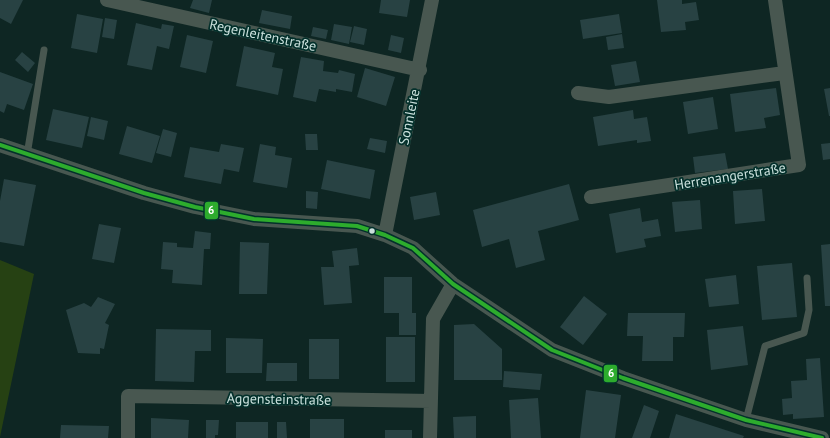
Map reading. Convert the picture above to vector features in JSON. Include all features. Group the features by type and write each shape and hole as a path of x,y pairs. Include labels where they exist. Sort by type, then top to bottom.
{"street":[{"name":"Regenleitenstraße","path":"107,0 420,70"},
{"name":"Sonnleite","path":"385,234 420,70 432,0"},
{"name":"Herrenangerstraße","path":"591,197 799,165 784,73 775,0"},
{"path":"578,93 609,97 784,73"},
{"path":"0,146 144,193 195,207 254,219 357,226 385,234 413,248 453,284 552,350 623,378 746,420 822,438"},
{"path":"430,438 433,319 453,284"},
{"name":"Aggensteinstraße","path":"128,438 128,396 431,401"}],"lane":[{"path":"27,155 44,50"},
{"path":"746,420 765,346 804,333 809,310 807,278"}],"green space":[{"path":"0,260 34,274 0,437"}],"building":[{"path":"0,0 23,0 11,24 0,18"},
{"path":"193,0 212,0 209,13 190,8"},
{"path":"381,0 410,0 407,17 379,13"},
{"path":"657,0 682,0 682,4 696,2 699,20 685,22 686,30 661,32"},
{"path":"262,10 292,16 290,29 259,23"},
{"path":"77,14 103,19 97,53 71,48"},
{"path":"619,14 622,33 583,39 580,20"},
{"path":"105,18 117,20 114,39 102,37"},
{"path":"136,23 161,29 162,24 174,26 169,49 157,46 152,70 127,65"},
{"path":"334,24 352,27 349,44 331,40"},
{"path":"354,26 367,29 364,45 350,42"},
{"path":"313,27 328,30 326,39 311,36"},
{"path":"622,34 624,48 608,50 606,37"},
{"path":"187,35 213,41 206,73 180,67"},
{"path":"391,35 404,38 401,53 388,50"},
{"path":"244,46 275,53 272,67 283,69 278,95 236,86"},
{"path":"22,52 35,63 28,72 15,60"},
{"path":"301,57 324,61 323,71 338,73 339,70 355,74 352,92 336,89 336,92 319,89 316,102 293,97"},
{"path":"636,61 640,82 615,86 611,65"},
{"path":"365,68 395,77 386,106 357,97"},
{"path":"0,72 33,84 24,110 7,104 4,113 0,111"},
{"path":"776,88 780,115 764,118 766,128 735,132 730,94"},
{"path":"830,88 830,116 829,116 824,89"},
{"path":"713,97 718,129 688,134 683,102"},
{"path":"53,109 89,117 82,148 46,140"},
{"path":"633,110 634,119 647,117 651,141 637,143 637,140 598,146 593,117"},
{"path":"91,117 108,121 104,140 87,136"},
{"path":"127,126 160,136 152,163 119,154"},
{"path":"163,129 177,133 171,157 156,153"},
{"path":"305,134 317,134 318,150 306,150"},
{"path":"370,138 387,141 385,153 367,149"},
{"path":"830,143 830,159 823,160 821,144"},
{"path":"221,144 244,148 239,172 224,169 221,184 184,177 190,147 219,152"},
{"path":"260,144 276,147 275,155 292,158 287,188 253,182"},
{"path":"725,153 728,169 695,173 693,157"},
{"path":"327,160 375,170 370,199 321,189"},
{"path":"4,179 36,185 24,246 0,242 0,201"},
{"path":"569,184 579,220 538,231 545,260 516,268 509,239 482,247 473,210"},
{"path":"762,189 765,221 735,224 733,191"},
{"path":"306,191 318,192 317,209 306,208"},
{"path":"436,192 440,215 414,220 410,197"},
{"path":"700,200 702,229 675,232 672,202"},
{"path":"640,208 642,222 658,219 661,236 644,239 646,247 616,253 609,214"},
{"path":"99,224 121,228 114,263 92,259"},
{"path":"195,231 211,233 210,249 204,249 202,285 172,283 173,270 161,269 163,242 177,243 177,247 193,248"},
{"path":"240,242 269,243 267,294 239,294"},
{"path":"830,244 830,306 825,306 821,245"},
{"path":"357,248 359,265 349,266 352,303 324,305 321,267 334,267 332,251"},
{"path":"792,263 797,317 762,320 757,266"},
{"path":"736,275 739,304 709,307 705,279"},
{"path":"384,277 412,277 412,313 416,313 416,335 399,335 399,313 384,313"},
{"path":"584,296 607,314 583,345 560,327"},
{"path":"98,297 115,304 105,323 109,325 104,349 100,348 100,354 78,353 66,310 84,303 91,307"},
{"path":"628,313 685,313 684,337 673,337 673,361 642,361 643,336 627,336"},
{"path":"474,324 502,349 502,380 454,380 454,325"},
{"path":"743,326 748,365 711,370 707,330"},
{"path":"156,329 211,330 211,351 195,351 194,382 155,381"},
{"path":"386,337 415,337 415,382 386,382"},
{"path":"226,338 263,339 262,373 226,373"},
{"path":"309,339 339,339 339,379 309,379"},
{"path":"820,358 824,417 793,419 793,414 783,415 782,399 792,398 791,381 807,380 806,359"},
{"path":"267,363 297,363 297,381 266,381"},
{"path":"504,371 542,374 540,390 503,387"},
{"path":"586,390 621,395 615,438 580,438"},
{"path":"538,398 541,438 511,438 509,400"},
{"path":"644,405 659,411 650,438 632,438"},
{"path":"676,414 744,436 743,438 669,438"},
{"path":"476,416 476,438 454,438 453,417"},
{"path":"151,418 189,420 188,438 151,438"},
{"path":"310,419 344,419 344,438 310,438"},
{"path":"206,420 219,420 218,435 215,435 215,438 206,438"},
{"path":"236,422 268,422 268,438 236,438"},
{"path":"277,422 286,422 287,438 277,438"},
{"path":"61,425 109,426 108,438 60,438"},
{"path":"385,430 412,430 412,438 385,438"}],"transit line":[{"name":"6","path":"0,145 144,193 195,207 254,219 357,226 385,235 413,248 453,284 552,350 623,378 746,420 822,438"}]}
